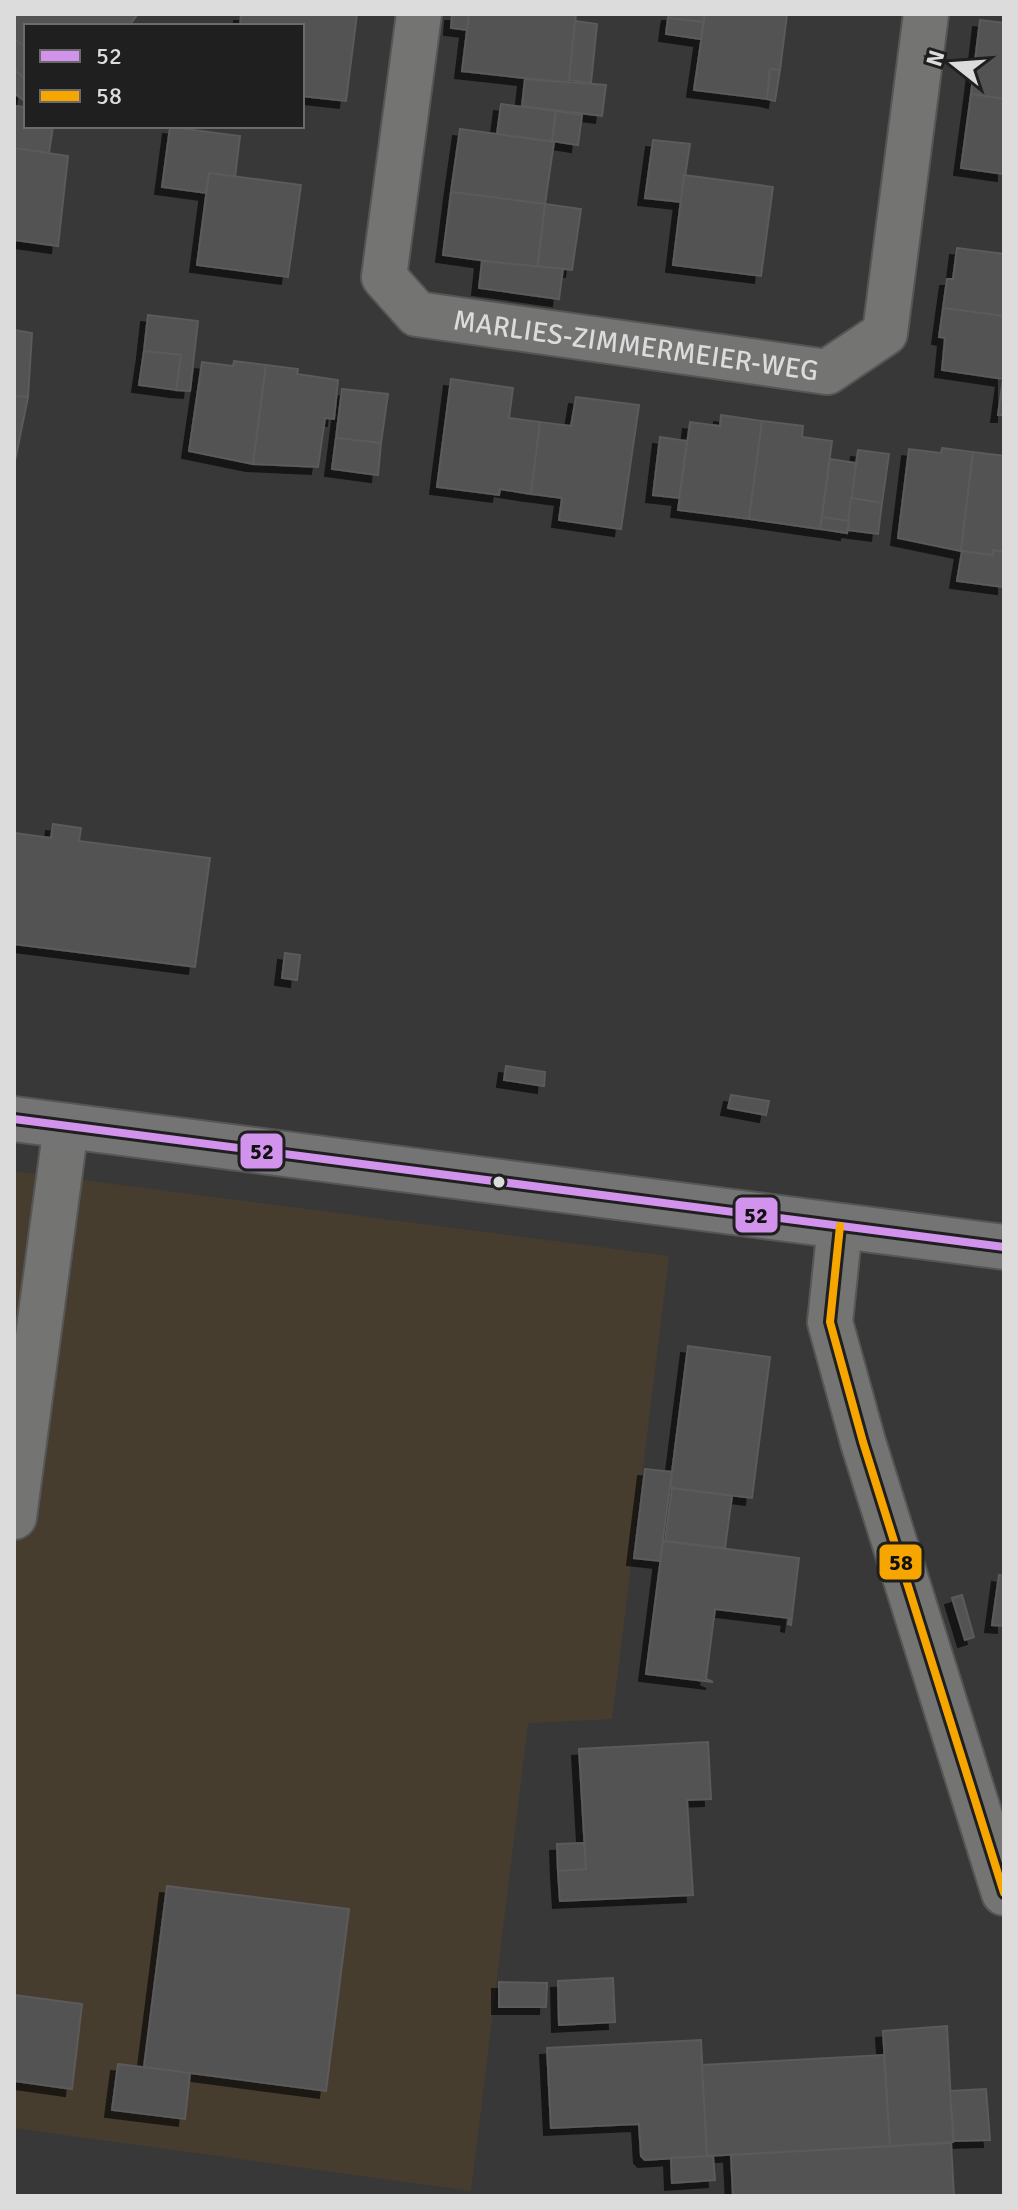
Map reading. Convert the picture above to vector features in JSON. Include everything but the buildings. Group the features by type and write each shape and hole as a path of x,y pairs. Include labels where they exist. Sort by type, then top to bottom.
{"main road":[{"path":"14,1119 1004,1247"}],"street":[{"name":"MARLIES-ZIMMERMEIER-WEG","path":"419,14 384,277 417,314 827,372 885,333 926,14"},
{"path":"14,1517 66,1126"},
{"path":"840,1226 830,1322 863,1442 1004,1893"}],"shaded area":[{"path":"14,1171 669,1256 612,1719 528,1723 471,2191 14,2128"}],"transit line":[{"name":"52","path":"14,1119 1004,1247"},
{"name":"58","path":"840,1226 830,1322 863,1442 1004,1893"}]}
